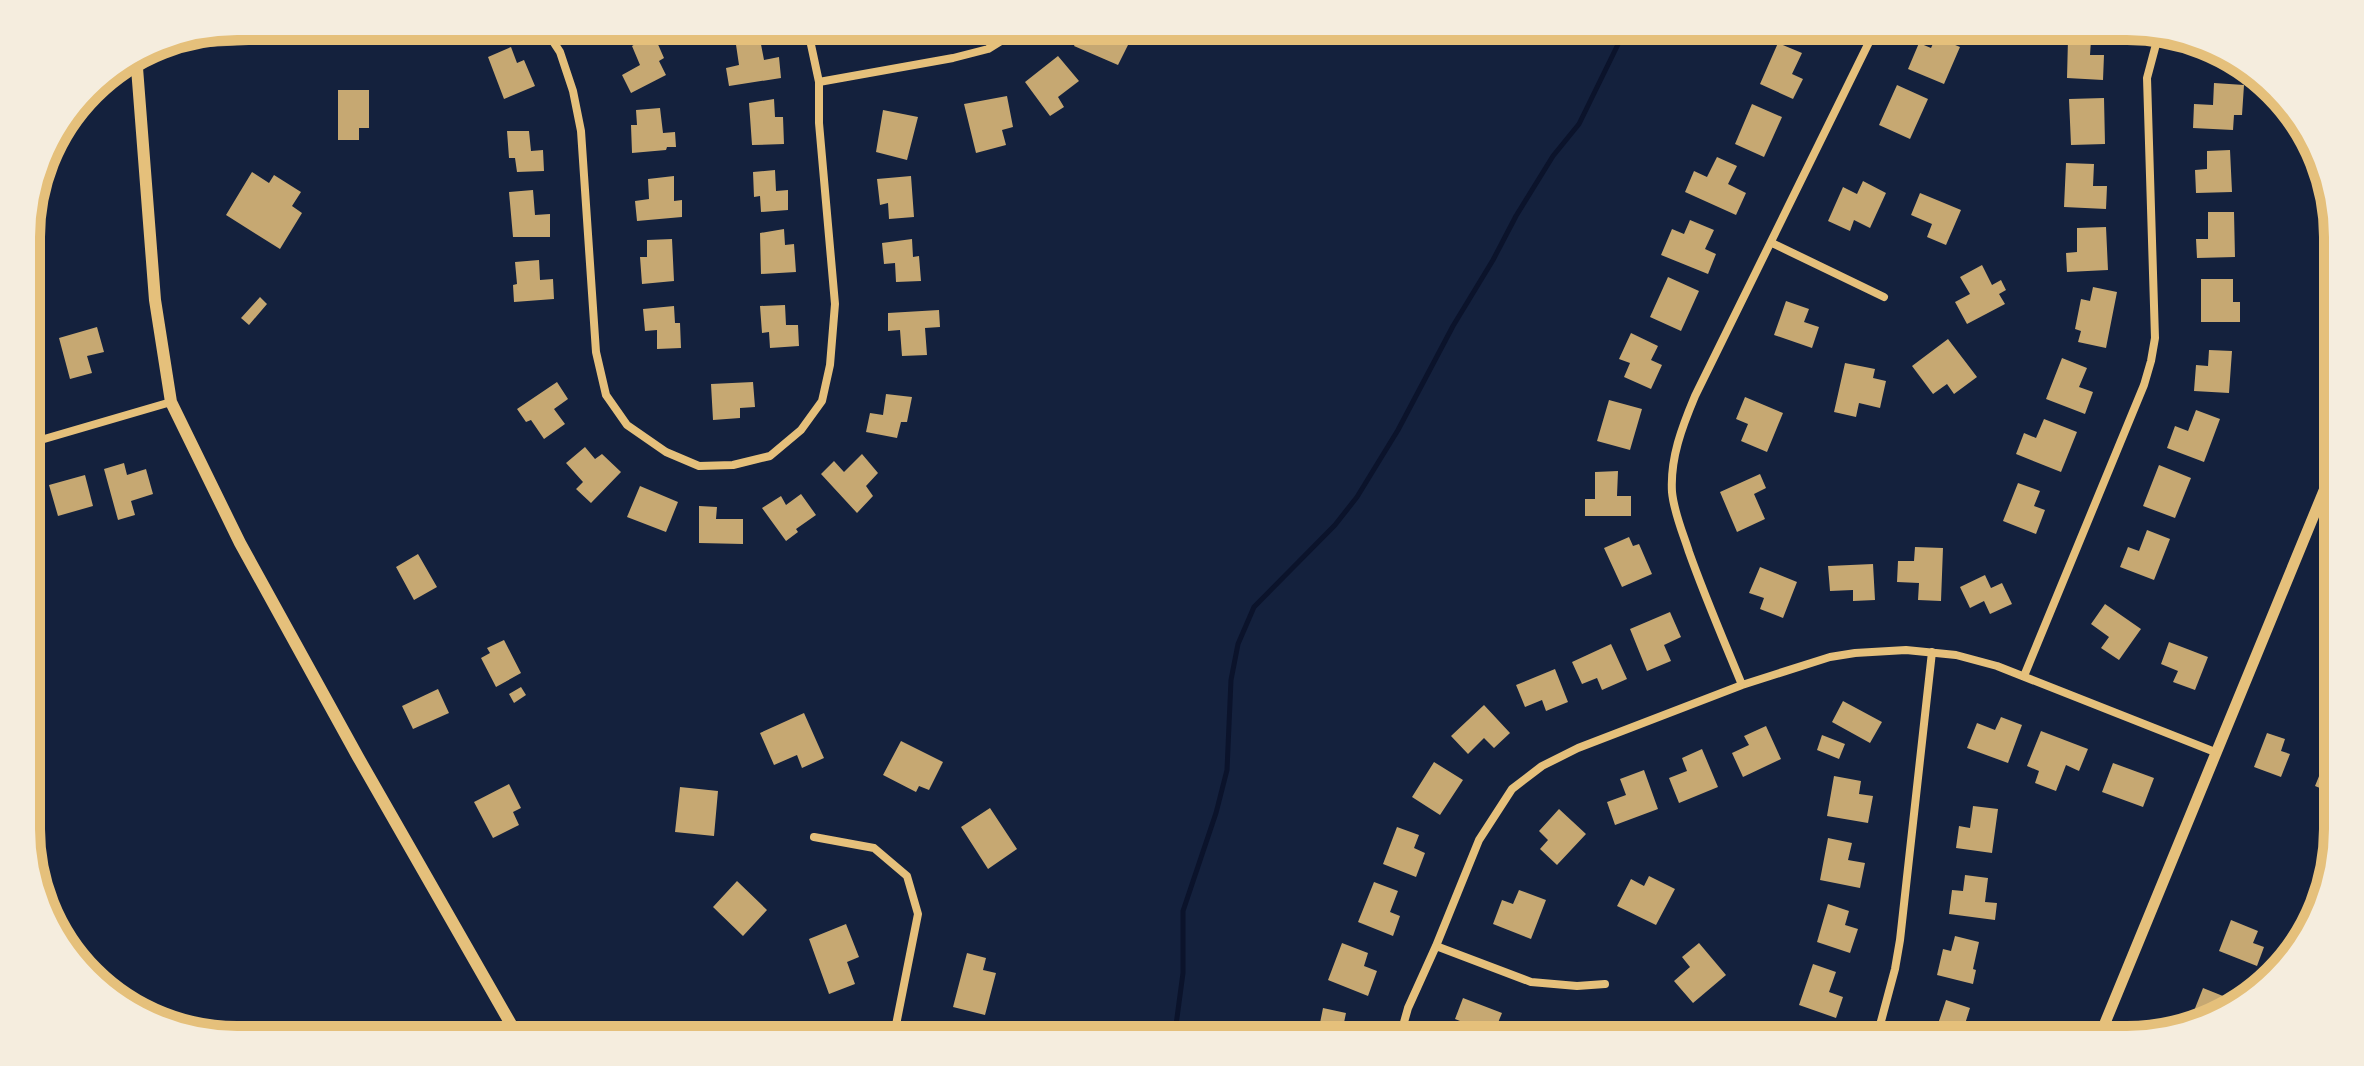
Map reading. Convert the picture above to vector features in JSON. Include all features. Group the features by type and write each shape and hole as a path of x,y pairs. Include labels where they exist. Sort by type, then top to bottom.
{"main road":[{"path":"137,67 155,300 171,402 240,543 512,1026"}],"street":[{"path":"552,40 560,52 573,91 581,131 596,352 606,395 627,425 666,452 699,466 733,465 770,456 801,430 822,401 830,365 835,304 819,123 819,82 810,40"},
{"path":"819,82 953,58 988,49 1002,40"},
{"path":"1742,685 1682,530 1672,493 1673,471 1684,422 1870,40"},
{"path":"2024,676 2144,385 2151,361 2155,317 2147,78 2156,43"},
{"path":"1772,243 1884,297"},
{"path":"40,440 171,402"},
{"path":"2104,1026 2324,490"},
{"path":"1403,1026 1479,840 1502,802 1526,777 1578,748 1742,685 1830,657 1906,650 1932,652 1976,659 2215,752"},
{"path":"1880,1026 1900,940 1932,652"},
{"path":"814,837 874,848 907,876 918,914 896,1026"},
{"path":"1436,946 1531,982 1554,986 1605,984"}],"building":[{"path":"249,40 249,45 205,47 205,43"},
{"path":"642,40 656,40 664,58 659,61 666,75 631,93 622,75 640,65 632,46"},
{"path":"735,40 760,40 764,60 779,57 781,78 729,86 726,68 739,65"},
{"path":"1077,40 1123,40 1128,45 1118,65 1074,46"},
{"path":"1935,40 1960,47 1944,84 1908,69 1919,43 1931,48"},
{"path":"2068,40 2091,40 2090,55 2104,55 2103,80 2067,78"},
{"path":"1778,43 1802,53 1792,74 1803,79 1793,99 1760,84"},
{"path":"511,47 517,63 524,60 535,86 504,99 488,57"},
{"path":"1058,56 1079,81 1058,97 1064,107 1050,116 1025,82"},
{"path":"2214,83 2244,85 2242,115 2234,115 2233,130 2193,128 2194,104 2213,105"},
{"path":"1897,85 1928,99 1910,139 1879,125"},
{"path":"338,90 369,90 369,128 359,128 359,140 338,140"},
{"path":"1007,96 1013,127 1002,130 1006,145 976,153 964,104"},
{"path":"2104,98 2105,144 2071,145 2069,99"},
{"path":"774,99 775,117 783,117 784,144 752,145 749,103"},
{"path":"1752,104 1782,117 1764,157 1735,144"},
{"path":"660,108 663,133 675,132 676,147 632,153 631,125 637,125 636,110"},
{"path":"883,110 918,117 907,160 876,152"},
{"path":"507,131 529,131 531,151 543,150 544,171 517,172 515,158 509,158"},
{"path":"2230,150 2232,192 2196,193 2195,170 2207,169 2207,151"},
{"path":"1717,157 1737,166 1728,184 1746,193 1736,215 1685,192 1694,171 1707,177"},
{"path":"2066,163 2094,164 2093,186 2107,186 2106,209 2064,207"},
{"path":"775,170 776,191 788,190 788,210 761,212 760,196 754,197 753,172"},
{"path":"252,172 269,183 274,175 301,192 292,206 302,213 280,249 226,215"},
{"path":"674,176 674,201 682,200 682,217 637,221 635,201 649,199 648,179"},
{"path":"911,176 914,217 889,219 888,203 880,205 877,179"},
{"path":"1863,181 1886,193 1870,228 1854,220 1850,231 1828,221 1843,187 1857,194"},
{"path":"533,190 535,215 550,214 550,237 513,237 509,192"},
{"path":"1920,193 1961,210 1946,245 1927,237 1932,224 1911,215"},
{"path":"2208,212 2234,212 2235,257 2197,258 2196,239 2208,239"},
{"path":"1690,220 1714,230 1705,249 1716,254 1708,274 1661,255 1672,229 1684,234"},
{"path":"2106,227 2108,270 2067,272 2066,253 2077,252 2077,228"},
{"path":"784,229 785,245 794,244 796,272 761,274 760,233"},
{"path":"672,239 674,281 642,284 640,257 647,257 647,240"},
{"path":"912,239 913,257 919,256 921,281 896,282 895,263 884,264 882,243"},
{"path":"539,260 540,280 553,279 554,299 514,302 513,285 517,284 515,262"},
{"path":"1982,265 1992,285 2001,280 2006,290 1999,294 2005,304 1967,324 1955,302 1970,294 1960,277"},
{"path":"1668,277 1699,291 1681,331 1650,317"},
{"path":"2201,279 2233,279 2233,302 2240,302 2240,322 2201,322"},
{"path":"2093,287 2117,292 2106,348 2078,342 2081,331 2075,329 2081,299 2090,301"},
{"path":"260,297 267,304 249,325 241,318"},
{"path":"1786,301 1809,309 1804,322 1819,327 1812,348 1774,335"},
{"path":"785,305 786,325 798,325 799,346 770,348 769,332 762,333 760,306"},
{"path":"674,306 675,323 680,323 681,348 657,349 657,330 645,331 643,309"},
{"path":"939,310 940,327 925,328 927,355 902,356 900,330 888,331 888,313"},
{"path":"97,327 104,352 87,356 92,373 70,379 59,338"},
{"path":"1631,333 1658,346 1651,360 1662,365 1651,389 1624,377 1630,363 1619,359"},
{"path":"1948,339 1977,377 1954,394 1947,384 1933,394 1912,366"},
{"path":"2209,350 2232,351 2229,393 2194,391 2196,365 2208,366"},
{"path":"2062,358 2087,368 2079,387 2093,392 2085,414 2046,399"},
{"path":"1845,363 1875,369 1873,378 1886,381 1880,408 1859,403 1856,417 1834,412"},
{"path":"557,382 568,399 554,409 565,424 544,439 531,420 526,422 517,409"},
{"path":"753,382 755,407 740,408 740,418 713,420 711,384"},
{"path":"886,394 912,397 907,422 901,422 897,438 866,432 870,413 883,415"},
{"path":"1745,397 1783,413 1767,452 1741,441 1748,424 1736,419"},
{"path":"1609,400 1642,409 1630,450 1597,441"},
{"path":"2196,410 2220,419 2204,462 2167,448 2175,426 2188,431"},
{"path":"2044,419 2077,432 2061,472 2016,454 2024,433 2036,438"},
{"path":"585,447 595,459 602,454 621,472 591,503 576,489 583,482 566,463"},
{"path":"862,454 878,473 866,486 873,496 857,513 821,474 834,461 844,472"},
{"path":"124,463 127,475 146,469 153,494 131,501 135,515 118,520 104,469"},
{"path":"2159,465 2191,478 2175,518 2143,506"},
{"path":"1618,471 1617,496 1631,496 1631,516 1585,516 1585,499 1595,499 1595,472"},
{"path":"1760,474 1766,488 1754,494 1765,519 1737,532 1720,492"},
{"path":"85,475 93,506 58,516 49,485"},
{"path":"2018,483 2040,491 2034,506 2045,510 2036,534 2003,521"},
{"path":"640,486 678,502 666,532 627,517"},
{"path":"801,494 816,515 796,529 798,532 786,541 762,508 781,496 786,505"},
{"path":"699,506 717,507 716,519 743,519 743,544 699,543"},
{"path":"2147,530 2170,539 2154,580 2120,567 2128,547 2139,551"},
{"path":"1629,537 1633,546 1639,544 1652,574 1622,587 1604,548"},
{"path":"1915,547 1943,548 1941,601 1918,600 1919,583 1897,582 1898,561 1914,561"},
{"path":"418,554 437,587 414,600 396,567"},
{"path":"1873,564 1875,600 1853,601 1853,590 1830,591 1828,566"},
{"path":"1760,567 1797,582 1783,618 1760,609 1764,598 1749,593"},
{"path":"1985,575 1991,588 2002,583 2012,604 1990,614 1984,601 1970,608 1960,587"},
{"path":"2105,604 2141,629 2119,660 2101,648 2109,637 2091,624"},
{"path":"1670,612 1681,637 1664,645 1671,661 1647,671 1630,629"},
{"path":"504,640 521,673 496,687 481,658 490,653 487,648"},
{"path":"2169,642 2208,657 2195,690 2173,682 2178,671 2161,664"},
{"path":"1611,644 1627,679 1602,690 1597,678 1582,684 1572,662"},
{"path":"1555,669 1568,702 1546,711 1542,700 1525,707 1516,685"},
{"path":"521,687 526,695 514,703 509,694"},
{"path":"438,689 449,713 413,729 402,706"},
{"path":"1843,701 1882,722 1870,743 1832,722"},
{"path":"1484,705 1510,733 1494,748 1484,738 1468,754 1451,736"},
{"path":"804,713 824,758 802,768 797,755 774,765 760,733"},
{"path":"2001,717 2022,725 2008,763 1967,748 1977,723 1995,730"},
{"path":"1766,726 1781,759 1743,777 1732,753 1749,745 1744,736"},
{"path":"2041,731 2088,749 2079,771 2066,765 2056,791 2035,783 2039,771 2027,766"},
{"path":"2267,733 2285,739 2281,751 2290,754 2281,777 2254,767"},
{"path":"1822,735 1845,744 1839,759 1817,750"},
{"path":"901,741 943,762 929,790 919,786 916,792 883,775"},
{"path":"1702,749 1718,787 1679,803 1669,778 1687,771 1682,758"},
{"path":"1434,762 1463,780 1440,815 1412,797"},
{"path":"2113,763 2154,778 2143,807 2102,792"},
{"path":"2324,764 2324,790 2315,786"},
{"path":"1644,770 1658,809 1615,825 1607,802 1626,795 1620,779"},
{"path":"1834,776 1861,781 1859,794 1873,796 1868,823 1827,816"},
{"path":"509,784 521,808 513,812 519,825 493,838 474,802"},
{"path":"680,787 718,791 714,836 675,832"},
{"path":"1973,806 1998,809 1992,853 1956,848 1959,826 1970,828"},
{"path":"990,808 1017,849 988,869 961,827"},
{"path":"1559,809 1586,834 1557,865 1540,849 1548,840 1539,831"},
{"path":"1397,827 1419,835 1414,848 1425,853 1416,877 1383,864"},
{"path":"1828,838 1852,843 1848,860 1865,863 1860,888 1820,880"},
{"path":"1965,875 1988,878 1985,902 1997,903 1995,920 1949,914 1952,890 1963,891"},
{"path":"1649,876 1675,889 1656,925 1617,906 1631,879 1644,886"},
{"path":"737,881 767,910 743,936 713,907"},
{"path":"1374,882 1398,891 1390,912 1400,916 1393,936 1358,922"},
{"path":"1519,890 1546,900 1531,939 1493,924 1502,900 1513,904"},
{"path":"1828,904 1849,911 1845,925 1858,929 1850,953 1817,942"},
{"path":"2231,920 2258,931 2253,943 2264,947 2257,966 2219,951"},
{"path":"846,924 859,957 847,962 855,984 829,994 809,939"},
{"path":"1955,936 1979,942 1973,984 1937,975 1943,949 1951,951"},
{"path":"1342,943 1368,953 1364,966 1377,971 1368,996 1328,980"},
{"path":"1699,943 1726,975 1693,1003 1674,981 1690,967 1682,957"},
{"path":"967,953 986,958 983,970 996,973 985,1015 953,1007"},
{"path":"1813,964 1836,972 1829,992 1843,997 1836,1018 1799,1005"},
{"path":"2203,988 2228,998 2214,1006 2192,1015"},
{"path":"1463,998 1502,1013 1497,1026 1470,1026 1455,1019"},
{"path":"1946,1000 1970,1008 1964,1026 1926,1026 1928,1021 1938,1024"},
{"path":"1323,1008 1346,1013 1343,1026 1308,1026 1309,1021 1320,1023"}],"waterway":[{"path":"1176,1026 1183,973 1183,911 1227,770 1231,680 1238,644 1254,607 1335,525 1357,497 1398,430 1516,216 1553,156 1579,124 1620,40"}]}
